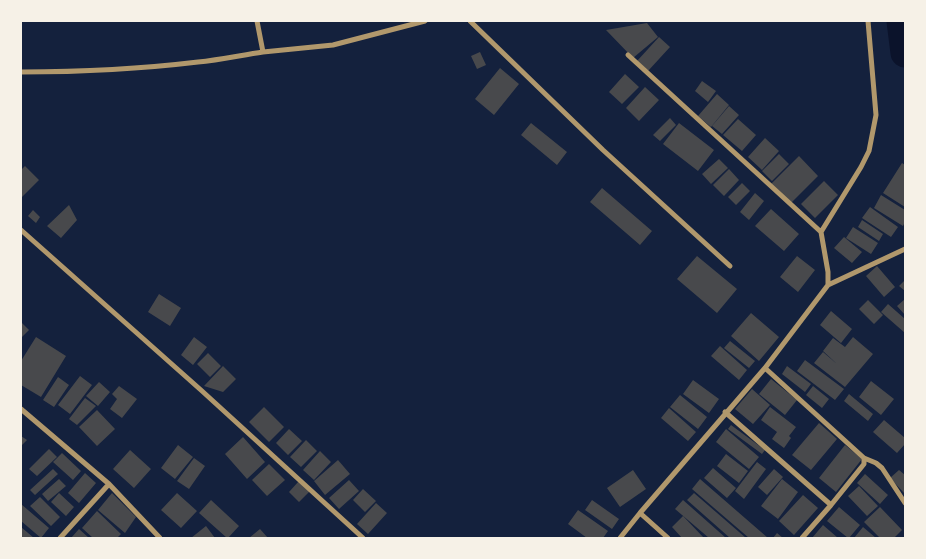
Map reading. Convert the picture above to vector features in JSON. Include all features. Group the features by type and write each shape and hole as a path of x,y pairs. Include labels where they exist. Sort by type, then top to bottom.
{"street":[{"path":"21,72 55,72 200,62 263,52 333,45 425,21"},
{"path":"470,21 603,150 730,266"},
{"path":"822,232 869,151 876,115 868,21"},
{"path":"258,23 263,52"},
{"path":"628,55 822,232 828,285"},
{"path":"21,230 363,538"},
{"path":"620,538 725,412 765,368 828,285 905,249"},
{"path":"765,368 864,458 882,468 905,503"},
{"path":"21,409 109,484 160,538"},
{"path":"725,412 831,505"},
{"path":"802,538 864,464 864,458"},
{"path":"60,538 109,484"},
{"path":"640,513 668,538"}],"building":[{"path":"647,23 658,37 633,58 606,30"},
{"path":"659,37 670,47 648,71 637,61"},
{"path":"480,52 486,65 477,69 471,56"},
{"path":"500,68 519,84 494,115 475,99"},
{"path":"625,74 639,87 622,104 609,92"},
{"path":"702,81 716,91 708,102 695,91"},
{"path":"645,87 659,100 639,121 626,108"},
{"path":"717,94 729,105 711,127 698,116"},
{"path":"729,106 739,115 722,134 712,126"},
{"path":"670,118 676,125 660,141 653,135"},
{"path":"738,119 756,135 742,151 723,135"},
{"path":"531,123 567,152 557,165 521,135"},
{"path":"679,123 714,150 698,171 663,144"},
{"path":"765,138 779,151 762,170 748,157"},
{"path":"779,154 789,164 772,181 762,171"},
{"path":"799,156 818,176 791,203 771,184"},
{"path":"719,159 728,168 711,184 702,174"},
{"path":"902,163 905,165 905,207 883,193"},
{"path":"25,166 39,180 21,198 21,170"},
{"path":"729,169 739,180 724,196 713,185"},
{"path":"824,181 838,195 815,218 801,204"},
{"path":"742,183 750,191 736,205 728,197"},
{"path":"602,188 652,231 640,245 590,202"},
{"path":"755,193 764,201 749,220 740,212"},
{"path":"881,195 905,210 903,226 874,208"},
{"path":"69,205 77,220 61,238 47,226"},
{"path":"870,207 898,227 891,237 862,218"},
{"path":"771,209 799,234 784,251 755,226"},
{"path":"33,210 40,217 36,223 28,216"},
{"path":"862,220 883,234 879,241 858,227"},
{"path":"853,227 878,243 871,254 846,238"},
{"path":"844,237 862,252 852,263 834,248"},
{"path":"697,256 737,289 717,313 677,279"},
{"path":"797,256 815,270 798,292 780,277"},
{"path":"877,266 895,287 884,297 866,276"},
{"path":"905,280 905,291 899,286"},
{"path":"159,294 181,308 170,326 148,312"},
{"path":"905,299 905,315 897,306"},
{"path":"868,300 883,315 874,324 859,309"},
{"path":"888,304 905,319 905,333 881,312"},
{"path":"831,311 852,329 841,343 820,325"},
{"path":"751,313 779,337 759,361 731,336"},
{"path":"21,322 29,330 21,338"},
{"path":"36,337 66,356 41,397 21,385 21,361"},
{"path":"194,337 207,347 193,365 181,355"},
{"path":"853,337 873,354 845,387 814,363 823,352 837,364 823,351 833,338 845,347"},
{"path":"730,341 755,361 749,368 724,348"},
{"path":"720,346 747,370 739,380 711,356"},
{"path":"208,353 221,366 210,377 197,364"},
{"path":"805,360 844,389 835,400 797,371"},
{"path":"223,366 236,379 223,392 204,386"},
{"path":"787,366 811,384 805,392 782,374"},
{"path":"80,376 92,385 70,414 58,405"},
{"path":"58,377 69,385 54,407 43,400"},
{"path":"771,379 797,400 785,415 759,394"},
{"path":"693,380 719,399 709,413 683,394"},
{"path":"871,381 894,399 881,415 859,397"},
{"path":"99,382 110,392 98,406 86,396"},
{"path":"119,386 137,399 122,418 110,409 117,399 112,394"},
{"path":"813,386 829,399 822,408 806,395"},
{"path":"752,389 770,405 753,424 735,409"},
{"path":"849,394 873,414 868,421 844,401"},
{"path":"680,395 707,417 698,429 670,407"},
{"path":"85,398 96,406 77,425 69,419"},
{"path":"264,407 284,427 269,442 249,422"},
{"path":"770,407 796,427 789,436 791,438 784,448 772,439 777,432 761,420"},
{"path":"669,408 696,432 688,441 661,418"},
{"path":"97,410 115,429 97,446 79,427"},
{"path":"884,420 905,438 905,444 897,453 873,432"},
{"path":"819,423 837,439 811,470 792,455"},
{"path":"731,425 765,450 762,454 728,429"},
{"path":"289,429 302,441 288,455 276,443"},
{"path":"726,429 759,457 749,469 716,442"},
{"path":"21,436 27,440 21,446"},
{"path":"243,437 265,462 247,479 225,454"},
{"path":"306,440 317,451 301,467 290,457"},
{"path":"178,445 193,457 175,479 161,468"},
{"path":"845,445 862,459 836,492 819,478"},
{"path":"49,449 57,457 37,476 29,469"},
{"path":"130,450 151,469 134,488 113,469"},
{"path":"320,451 331,462 314,480 303,470"},
{"path":"62,453 81,471 73,480 53,462"},
{"path":"726,454 748,471 739,483 717,466"},
{"path":"194,458 205,466 189,489 177,481"},
{"path":"338,460 350,474 325,495 314,481"},
{"path":"757,462 766,469 744,499 735,491"},
{"path":"269,464 285,480 267,496 252,480"},
{"path":"713,468 736,488 727,498 704,478"},
{"path":"53,469 58,474 35,495 30,490"},
{"path":"774,469 783,477 767,495 758,487"},
{"path":"633,470 646,489 620,507 607,488"},
{"path":"899,470 905,475 905,494 890,478"},
{"path":"85,473 96,483 79,503 68,493"},
{"path":"865,474 888,495 880,504 857,483"},
{"path":"59,479 66,486 48,501 42,494"},
{"path":"700,479 768,538 749,538 692,489"},
{"path":"782,479 798,492 778,519 761,506"},
{"path":"349,480 359,491 339,509 329,498"},
{"path":"299,481 310,491 299,502 289,492"},
{"path":"859,486 878,506 867,516 848,496"},
{"path":"363,489 376,501 365,512 353,500"},
{"path":"59,493 74,507 66,516 51,502"},
{"path":"112,493 136,517 125,533 98,510"},
{"path":"177,493 197,511 181,528 161,510"},
{"path":"694,493 746,538 730,538 687,500"},
{"path":"803,495 818,508 794,535 779,521"},
{"path":"40,497 60,517 51,526 30,506"},
{"path":"211,500 239,526 228,538 199,513"},
{"path":"592,500 619,519 612,529 585,510"},
{"path":"683,500 726,538 709,538 675,509"},
{"path":"376,503 387,513 368,534 357,524"},
{"path":"21,504 49,528 41,538 21,521"},
{"path":"839,507 860,525 849,538 827,521"},
{"path":"880,507 902,530 894,538 880,538 864,522"},
{"path":"578,510 608,531 603,538 587,538 568,524"},
{"path":"97,511 121,534 117,538 93,538 82,528"},
{"path":"683,516 704,538 682,538 672,527"},
{"path":"823,525 838,538 812,538"},
{"path":"206,526 215,538 191,538"},
{"path":"21,527 34,538 21,538"},
{"path":"863,527 876,538 854,538"},
{"path":"79,529 89,538 71,538"},
{"path":"260,529 268,538 249,538"},
{"path":"777,533 783,538 773,538"}],"waterway":[{"path":"901,21 905,53"}]}
